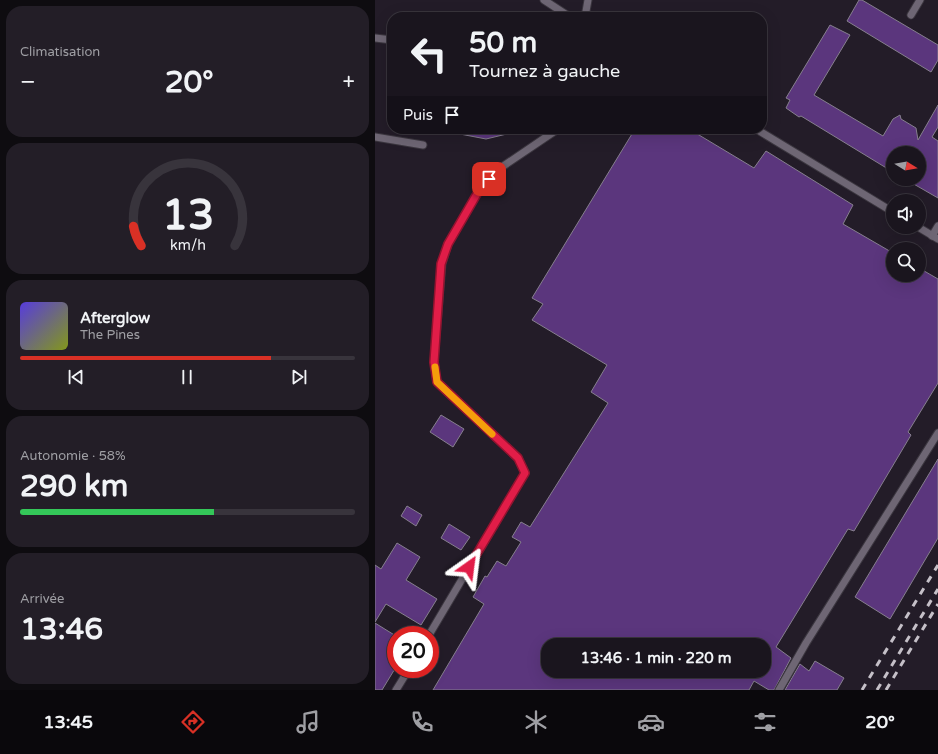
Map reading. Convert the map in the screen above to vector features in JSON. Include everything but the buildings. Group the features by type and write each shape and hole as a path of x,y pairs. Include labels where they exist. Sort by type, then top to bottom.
{"lane":[{"path":"544,0 562,12"},
{"path":"586,12 588,0"},
{"path":"911,16 920,0"},
{"path":"375,38 387,39"},
{"path":"434,626 525,473 518,458 437,382 434,362 441,264 448,244 481,187 496,171 551,134"},
{"path":"764,134 886,208"},
{"path":"375,136 423,145"},
{"path":"926,232 935,237 938,226"},
{"path":"779,690 806,643 938,433"},
{"path":"396,690 403,678"}],"railway":[{"path":"862,690 938,565"},
{"path":"877,690 938,589"},
{"path":"886,690 938,604"}],"slow traffic":[{"path":"435,367 437,382 492,434"}],"route":[{"path":"469,567 525,473 518,458 437,382 434,362 441,264 448,244 481,187 489,179"}]}
